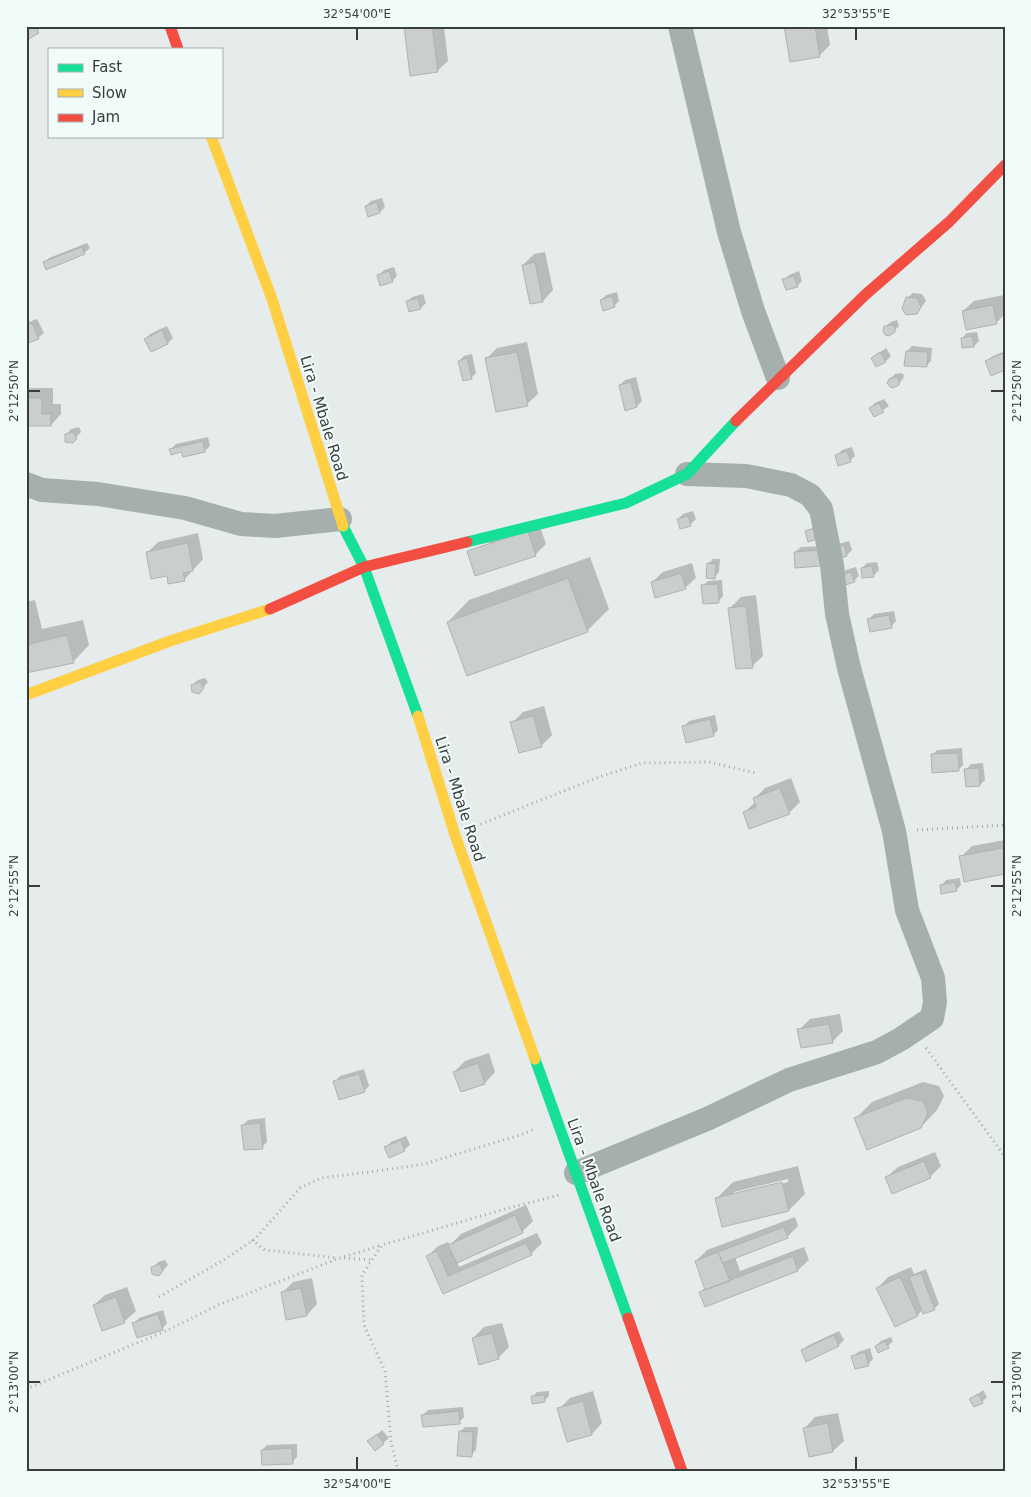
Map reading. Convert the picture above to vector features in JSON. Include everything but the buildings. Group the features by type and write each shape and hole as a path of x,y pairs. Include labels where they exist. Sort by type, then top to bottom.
{"main road":[{"path":"170,26 178,48"},
{"name":"Lira - Mbale Road","path":"212,138 272,298 340,519 364,567 416,709 455,835 682,1471"},
{"path":"26,695 170,641 268,610 364,567 626,503 687,474 778,378 865,295 949,222 1005,164"}],"street":[{"path":"680,26 729,232 753,311 778,378"},
{"path":"579,1181 789,1080 877,1052 901,1039 932,1018 935,1002 933,978 907,910 894,831 849,668 839,623 832,564 822,509 810,494 791,485 746,476 687,474"},
{"path":"26,484 42,490 98,494 185,508 241,524 275,526 340,519"}],"path":[{"path":"455,835 599,777 642,763 709,762 756,773"},
{"path":"894,831 1005,825"},
{"path":"901,1039 924,1046 1005,1157"},
{"path":"159,1297 227,1258 252,1240 300,1188 321,1178 377,1172 424,1164 520,1135 556,1119"},
{"path":"26,1389 166,1331 218,1305 340,1258 505,1209 579,1181"},
{"path":"252,1240 266,1250 372,1260"},
{"path":"382,1245 362,1275 364,1325 385,1371 391,1442 398,1471"}],"traffic: fast":[{"path":"467,542 626,503 687,474 736,421"},
{"path":"343,526 364,567 418,716"},
{"path":"535,1059 628,1318"}],"traffic: slow":[{"path":"212,138 272,299 343,526"},
{"path":"26,695 170,641 270,609"},
{"path":"418,716 455,835 535,1059"}],"traffic: jam":[{"path":"170,26 178,48"},
{"path":"736,421 865,295 949,222 1005,165"},
{"path":"270,609 364,567 467,542"},
{"path":"628,1318 682,1471"}]}
